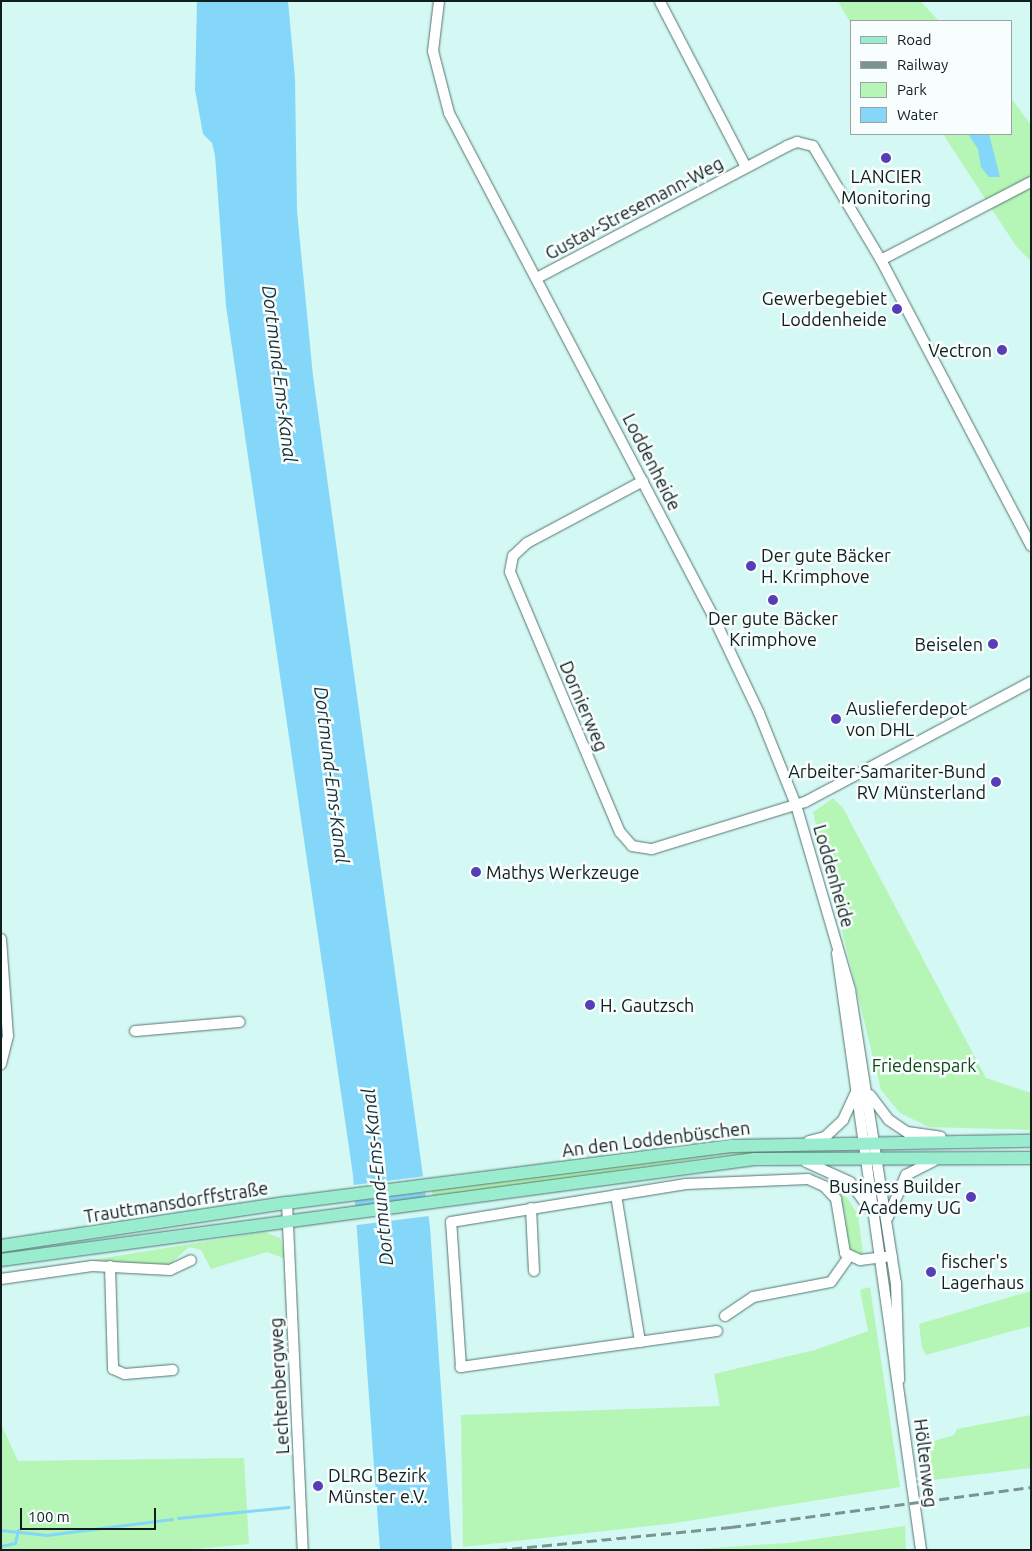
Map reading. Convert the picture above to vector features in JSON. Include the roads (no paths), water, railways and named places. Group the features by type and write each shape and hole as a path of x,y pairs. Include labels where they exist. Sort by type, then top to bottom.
{"main road":[{"name":"An den Loddenbüschen","path":"287,1203 434,1186 686,1151 800,1142 987,1144 1031,1141"},
{"name":"An den Loddenbüschen","path":"289,1221 437,1204 740,1160 788,1158 935,1161 1031,1158"},
{"name":"Trauttmansdorffstraße","path":"1,1246 287,1203"},
{"name":"Trauttmansdorffstraße","path":"1,1260 289,1221"}],"street":[{"name":"Loddenheide","path":"439,1 433,51 442,96 643,481 759,713 796,805 850,990 868,1092 870,1144 864,1160"},
{"name":"Gustav-Stresemann-Weg","path":"660,2 746,168"},
{"name":"Gustav-Stresemann-Weg","path":"537,278 797,142 813,146 881,260 1031,546"},
{"path":"881,260 1031,182"},
{"name":"Dornierweg","path":"643,481 526,543 513,556 510,572 620,832 632,846 652,849 796,805"},
{"path":"796,805 1031,682"},
{"path":"1,939 8,1036 1,1064"},
{"name":"Loddenheide","path":"837,947 856,1091 870,1144 878,1160"},
{"path":"135,1031 240,1022"},
{"path":"800,1142 830,1133 843,1120 856,1091"},
{"path":"868,1092 889,1120 907,1132 987,1144"},
{"name":"Höltenweg","path":"788,1158 843,1177 862,1195 872,1218"},
{"name":"Höltenweg","path":"864,1160 878,1258 899,1380 921,1550"},
{"name":"Höltenweg","path":"878,1160 892,1256 899,1380"},
{"path":"887,1221 906,1175 935,1161"},
{"path":"717,1331 461,1367 451,1222 531,1208 709,1182 814,1181 836,1199 842,1244 849,1256"},
{"path":"616,1195 640,1342"},
{"name":"Trauttmansdorffstraße","path":"287,1203 289,1221"},
{"path":"531,1208 534,1270"},
{"name":"Lechtenbergweg","path":"289,1221 303,1550"},
{"path":"849,1256 878,1258 892,1256"},
{"path":"725,1316 753,1297 831,1282 849,1256"},
{"path":"1,1279 110,1266 170,1270 191,1260"},
{"path":"110,1266 112,1369 125,1374 173,1370"}],"water":[{"name":"Dortmund-Ems-Kanal","path":"197,1 288,1 295,78 297,211 313,376 430,1227 452,1550 380,1550 353,1175 226,306 215,155 212,143 203,134 195,90"},
{"path":"969,135 989,135 1000,177 989,177 981,167 978,149"}],"waterway":[{"path":"178,1518 288,1507"},
{"path":"1,1530 47,1535 172,1519"},
{"path":"1,1546 15,1543 18,1530"}],"railway":[{"path":"497,1550 731,1527 1031,1487"}],"place":[{"name":"LANCIER Monitoring","path":"886,158"},
{"name":"Gewerbegebiet Loddenheide","path":"897,309"},
{"name":"Vectron","path":"1002,350"},
{"name":"Der gute Bäcker H. Krimphove","path":"751,566"},
{"name":"Der gute Bäcker Krimphove","path":"773,600"},
{"name":"Beiselen","path":"993,644"},
{"name":"Auslieferdepot von DHL","path":"836,719"},
{"name":"Arbeiter-Samariter-Bund RV Münsterland","path":"996,782"},
{"name":"Mathys Werkzeuge","path":"476,872"},
{"name":"H. Gautzsch","path":"590,1005"},
{"name":"Business Builder Academy UG","path":"971,1197"},
{"name":"fischer's Lagerhaus","path":"931,1272"},
{"name":"DLRG Bezirk Münster e.V.","path":"318,1486"}],"park label":[{"name":"Friedenspark","path":"924,1065"}]}
